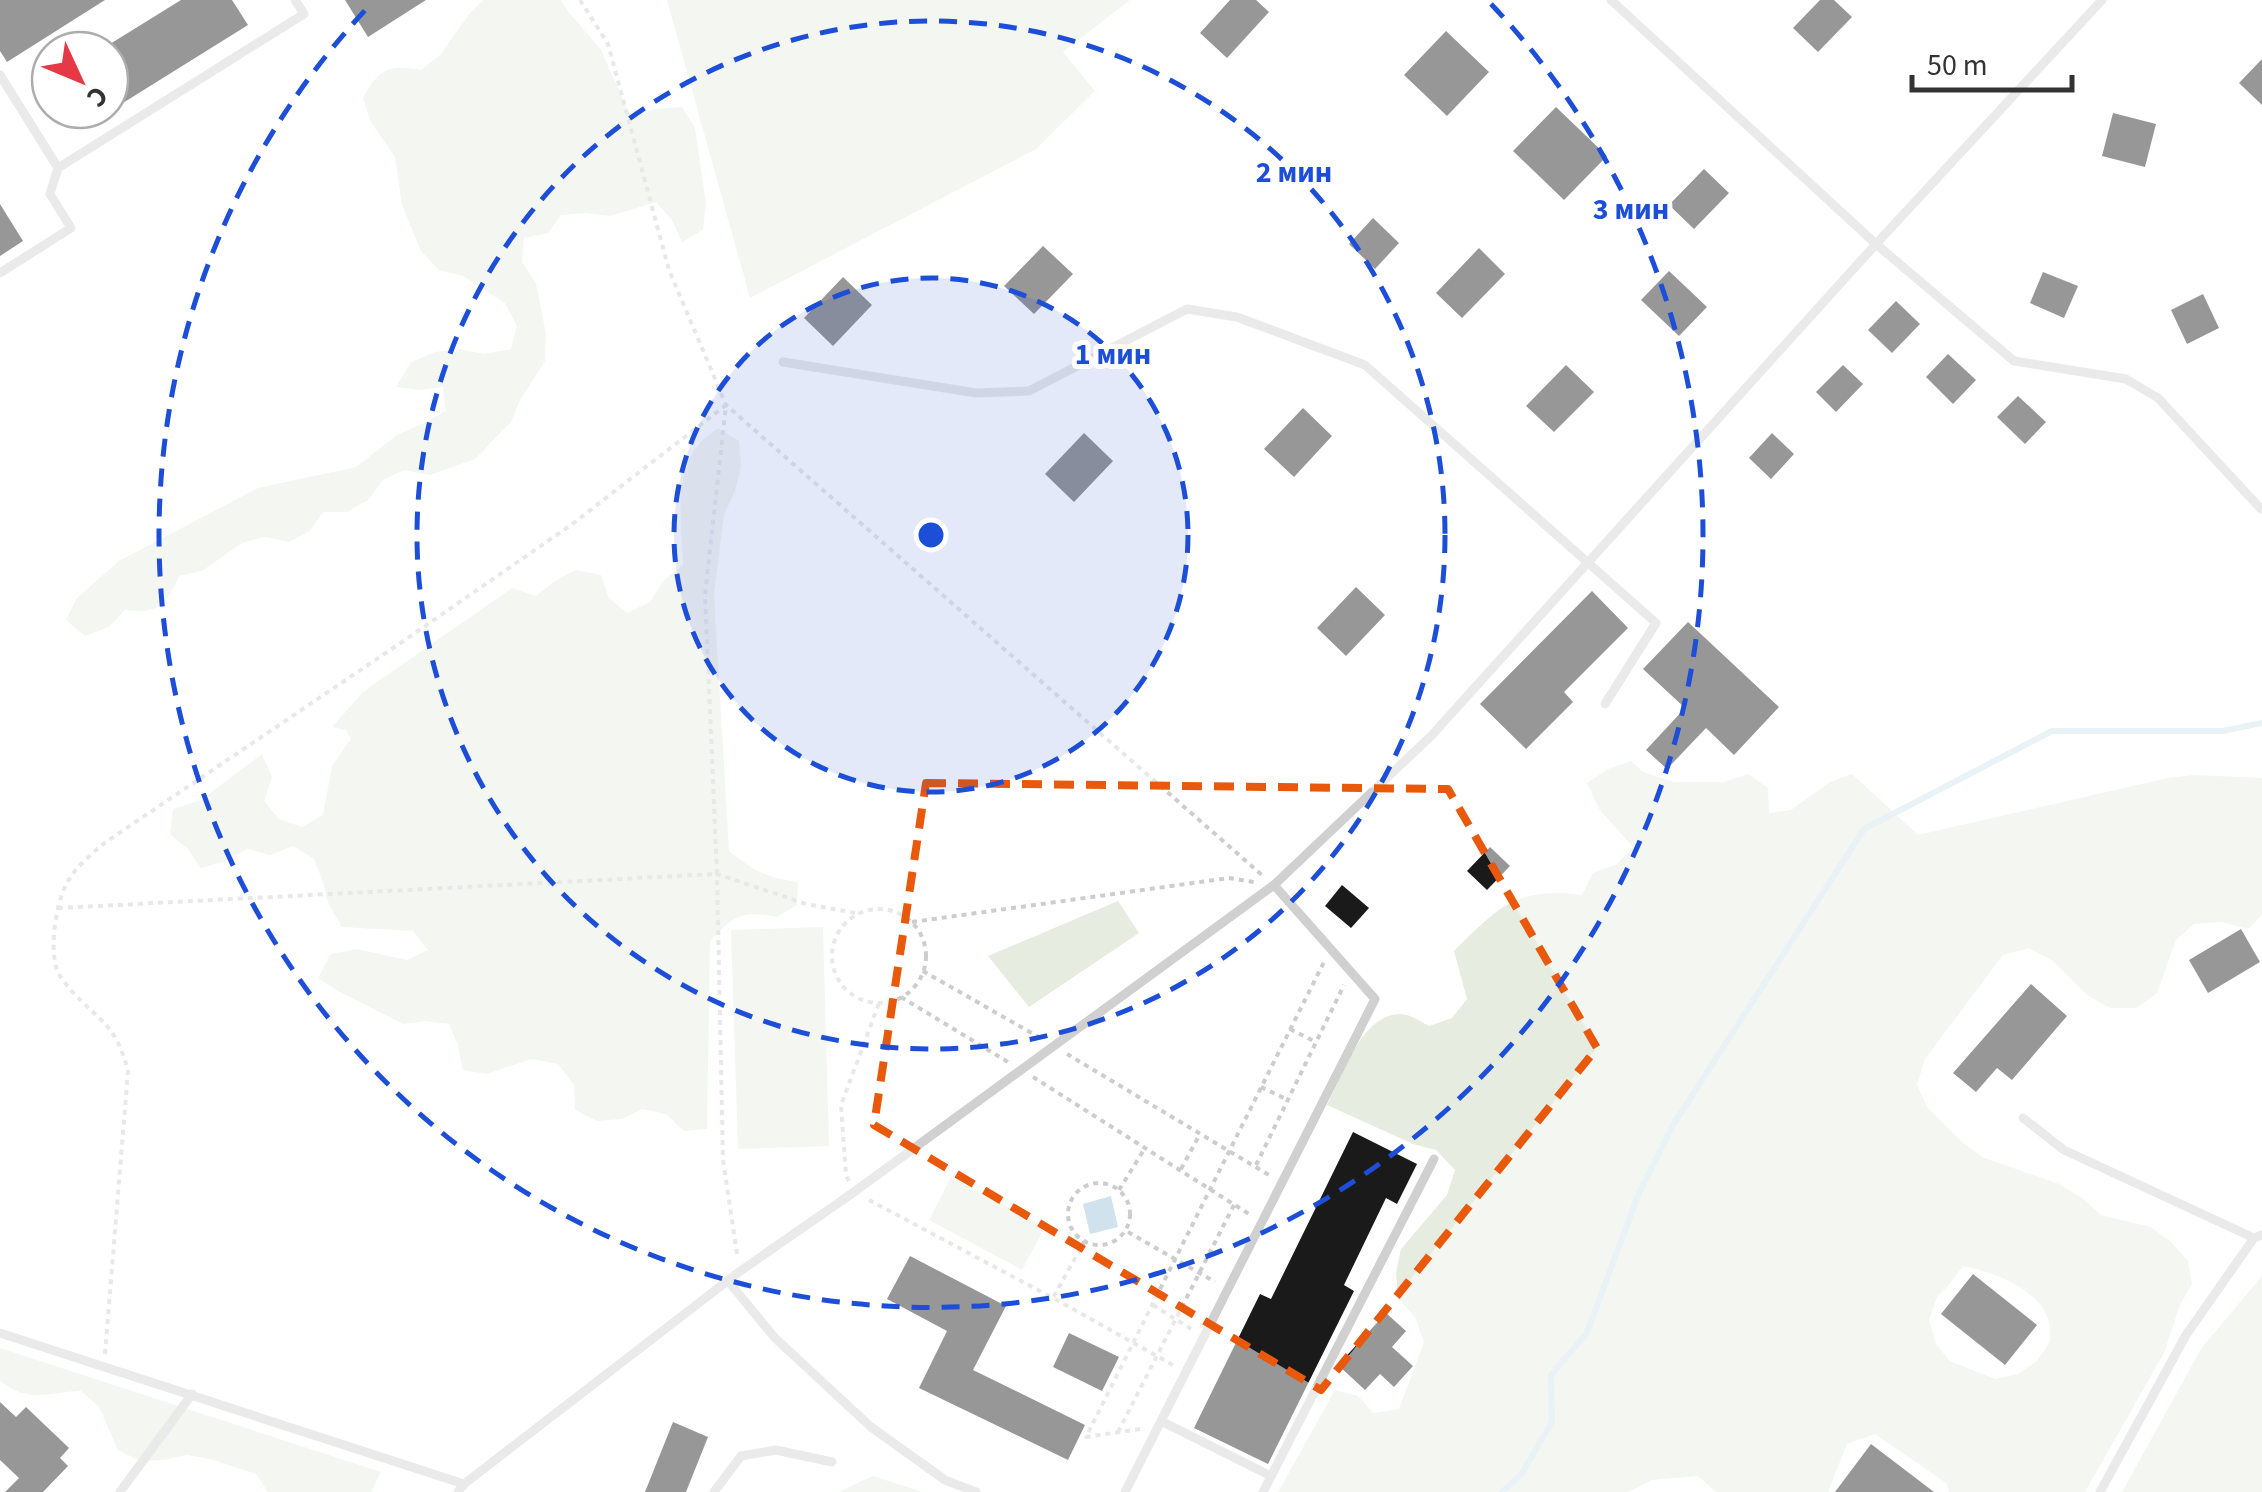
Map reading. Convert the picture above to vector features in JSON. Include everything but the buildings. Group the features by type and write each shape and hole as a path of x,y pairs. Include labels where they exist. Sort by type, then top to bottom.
{"lane":[{"path":"0,272 71,228 50,194 58,168 304,14 295,0"},
{"path":"1611,0 1876,244 2014,361 2126,379 2158,398 2261,510"},
{"path":"0,1333 192,1394 461,1488 739,1272 1274,886 1431,736 2102,0"},
{"path":"1,78 58,168"},
{"path":"783,362 976,394 1029,390 1187,308 1237,317 1364,365 1656,623 1605,704"},
{"path":"1125,1492 1375,999 1274,886"},
{"path":"2023,1118 2064,1150 2258,1236 2186,1336 2100,1492"},
{"path":"1263,1492 1434,1159"},
{"path":"728,1281 774,1338 870,1428 944,1480 976,1492"},
{"path":"120,1492 192,1394"},
{"path":"1160,1424 1271,1476"},
{"path":"714,1492 741,1456 776,1450 832,1462"}],"path":[{"path":"580,0 608,44 669,270 726,405 1274,886"},
{"path":"726,405 706,594 723,1160 739,1272"},
{"path":"104,1366 128,1071 122,1046 107,1023 71,990 58,971 54,944 58,908 70,876 103,844 571,525 726,405"},
{"path":"58,908 717,874 806,904 856,914"},
{"path":"912,922 1230,878 1274,886"},
{"path":"872,908 899,912 912,922 926,947 926,964 919,981 901,997 879,1003 854,997 842,986 831,960 832,943 840,928 856,914 872,908"},
{"path":"1160,1424 1086,1437 1330,949"},
{"path":"923,971 1282,1183"},
{"path":"1255,1167 1351,972"},
{"path":"901,997 1262,1222"},
{"path":"879,1003 840,1106 846,1176 854,1192 1186,1372"},
{"path":"1290,1029 1316,1042"},
{"path":"1261,1087 1288,1100"},
{"path":"1180,1170 1200,1134"},
{"path":"1119,1190 1144,1148"},
{"path":"1090,1184 1110,1184 1129,1204 1126,1231 1111,1243 1084,1242 1070,1226 1073,1196 1090,1184"},
{"path":"1118,1432 1234,1205"},
{"path":"1126,1231 1228,1289"},
{"path":"1054,1298 1084,1242"},
{"path":"1152,1305 1204,1337"}],"highlighted area":[{"path":"926,783 1448,789 1597,1048 1321,1390 874,1125"}],"shaded area":[{"path":"483,0 561,0 601,50 630,115 682,107 695,128 706,203 703,230 682,242 672,220 656,202 610,216 561,215 548,233 524,238 522,262 536,283 546,334 545,361 511,422 475,459 430,475 404,470 383,480 368,500 347,512 323,512 310,531 289,542 265,537 242,543 202,571 179,576 160,606 146,611 125,610 109,627 85,636 66,620 77,598 119,561 258,488 356,467 397,435 445,411 443,387 396,387 411,362 435,352 460,349 484,354 511,349 517,326 505,303 463,276 439,270 421,251 402,205 395,157 371,122 363,98 386,71 421,70 440,55"},
{"path":"667,0 1130,0 1063,52 1095,91 1036,149 750,298"},
{"path":"718,428 739,441 741,466 724,515 714,595 729,851 761,872 798,882 797,905 777,917 739,917 710,941 707,1129 684,1131 666,1114 642,1109 622,1119 597,1121 575,1110 574,1085 558,1064 532,1059 486,1074 463,1070 449,1024 403,1024 318,978 331,954 357,949 407,960 428,950 413,931 342,927 329,905 314,859 293,846 270,855 247,849 226,861 201,868 188,849 170,834 173,809 201,800 262,754 272,777 264,801 279,819 302,827 323,815 332,766 351,739 346,730 332,727 364,691 512,588 536,596 576,570 601,575 609,598 627,613 650,602 663,581 683,565 681,502 685,471 699,444"},
{"path":"1631,761 1643,772 1674,782 1724,782 1748,774 1768,788 1769,813 1791,810 1830,782 1852,774 1918,835 2168,778 2262,778 2262,915 2248,929 2222,922 2194,924 2176,940 2157,993 2137,1008 2110,1008 2087,995 2053,961 2029,948 2003,955 1925,1059 1917,1085 1927,1107 1982,1157 2059,1184 2101,1215 2151,1227 2188,1261 2192,1284 2180,1305 2164,1353 2085,1492 1949,1492 1946,1483 1875,1434 1847,1444 1828,1492 1716,1492 1698,1476 1652,1480 1628,1492 1278,1492 1335,1390 1358,1396 1374,1413 1399,1409 1424,1342 1415,1317 1398,1299 1396,1273 1401,1249 1447,1195 1455,1170 1436,1150 1413,1144 1327,1105 1357,1045 1379,1021 1392,1015 1407,1015 1429,1026 1452,1018 1467,999 1454,951 1496,912 1524,897 1582,895 1593,873 1617,864 1633,847 1599,809 1587,783 1608,769","holes":["1963,1266 2000,1277 2024,1290 2048,1319 2050,1342 2037,1361 2018,1374 1995,1379 1950,1361 1936,1344 1929,1320 1937,1297"]},
{"path":"1118,901 1139,933 1029,1007 988,956"},
{"path":"823,927 829,1146 738,1149 731,930"},
{"path":"951,1177 1045,1227 1022,1270 929,1220"},
{"path":"2262,1276 2262,1492 2122,1492 2201,1349"},
{"path":"0,1348 381,1472 371,1492 268,1492 256,1474 210,1459 187,1455 140,1461 118,1450 99,1407 81,1391 30,1395 0,1381"},
{"path":"873,1476 920,1491 920,1492 838,1492"}],"water":[{"path":"1111,1196 1118,1227 1090,1234 1083,1204"}],"waterway":[{"path":"1502,1492 1521,1475 1552,1422 1551,1375 1587,1333 1638,1195 1673,1125 1864,829 2052,731 2223,731 2262,723"}]}
